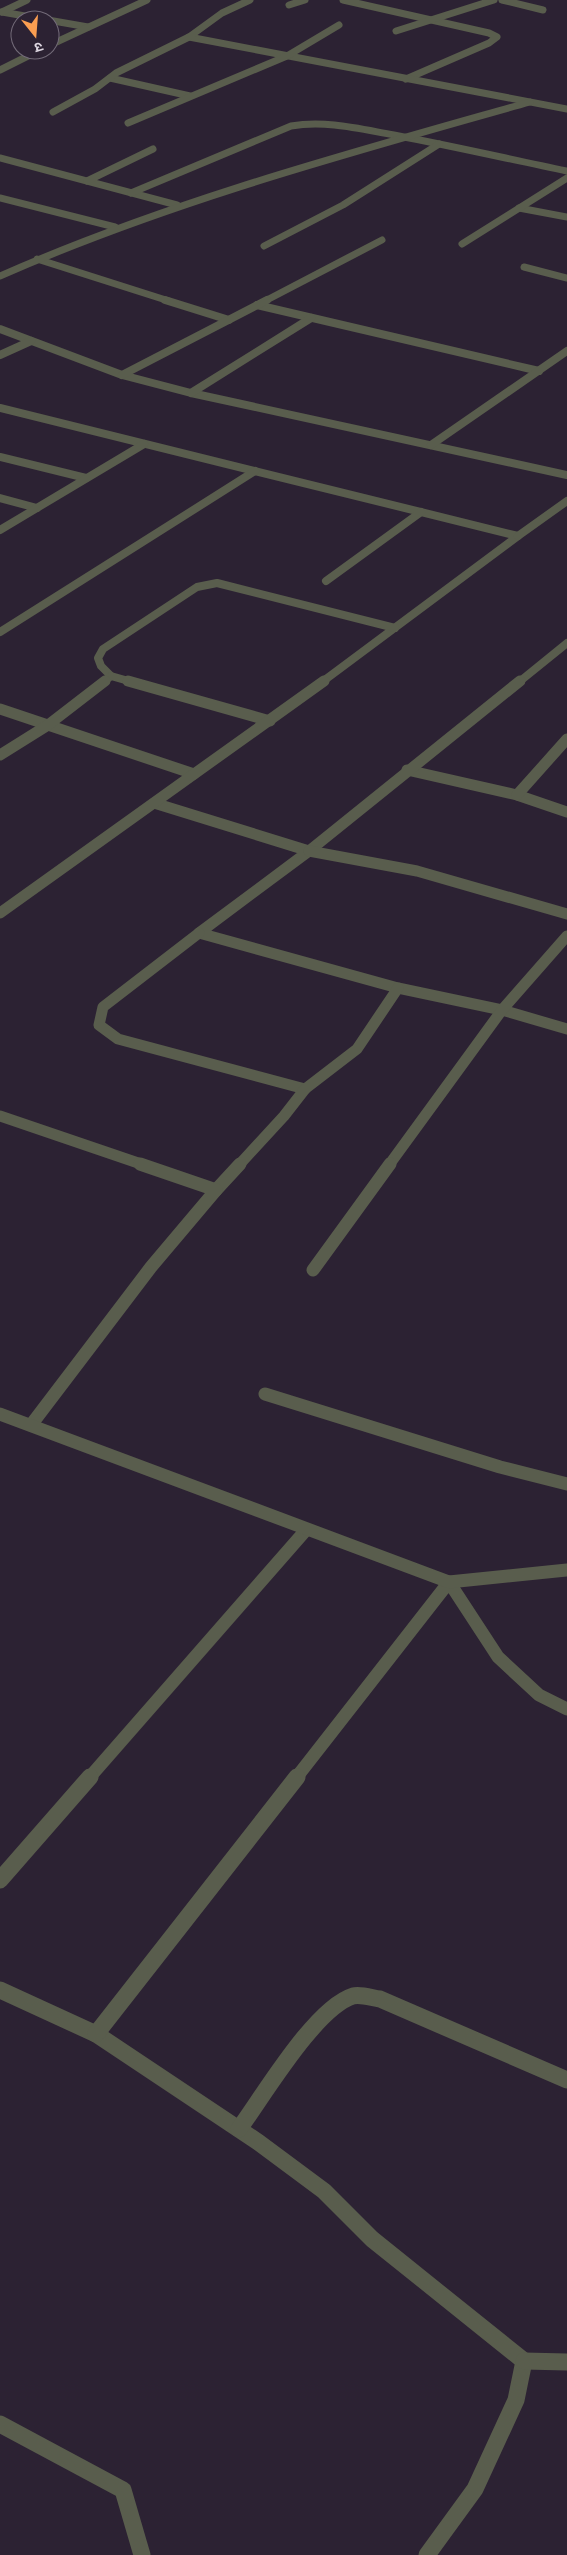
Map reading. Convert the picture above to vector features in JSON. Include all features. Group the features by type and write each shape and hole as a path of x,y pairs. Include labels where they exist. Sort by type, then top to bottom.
{"street":[{"path":"1,12 27,0"},
{"path":"60,40 147,0"},
{"path":"53,112 133,64 189,37 208,22 250,0"},
{"path":"289,5 305,0"},
{"path":"342,0 489,33 497,37 489,43 406,79"},
{"path":"396,31 494,0"},
{"path":"502,0 543,10"},
{"path":"1,12 88,26"},
{"path":"128,123 287,56 339,25"},
{"path":"189,37 567,109"},
{"path":"0,70 20,60"},
{"path":"110,78 190,96"},
{"path":"0,276 115,227 178,205 530,102"},
{"path":"131,192 299,124 328,124 440,144 567,171"},
{"path":"264,246 343,205 440,144"},
{"path":"87,181 153,149"},
{"path":"0,158 178,205"},
{"path":"462,244 567,178"},
{"path":"0,198 115,227"},
{"path":"519,208 567,217"},
{"path":"122,375 382,240"},
{"path":"37,259 229,320"},
{"path":"524,267 567,278"},
{"path":"257,305 539,370"},
{"path":"191,393 311,318"},
{"path":"0,328 122,375 191,393 567,475"},
{"path":"0,354 31,341"},
{"path":"431,446 567,351"},
{"path":"2,410 518,536"},
{"path":"0,530 144,444"},
{"path":"0,457 86,478"},
{"path":"0,632 255,471"},
{"path":"0,498 37,508"},
{"path":"0,913 270,721 567,501"},
{"path":"326,581 421,512"},
{"path":"270,721 111,676 101,666 98,658 103,649 182,596 206,584 231,585 395,628"},
{"path":"305,1089 118,1039 99,1024 103,1007 309,851 407,770 567,643"},
{"path":"0,755 48,725 111,676"},
{"path":"0,709 194,774"},
{"path":"517,795 567,739"},
{"path":"407,770 517,795 567,812"},
{"path":"154,803 309,851 417,871 567,914"},
{"path":"199,933 398,988 502,1010 567,1029"},
{"path":"313,1270 502,1010 567,936"},
{"path":"31,1425 151,1267 216,1190 284,1116 305,1089 358,1049 398,988"},
{"path":"0,1116 216,1190"},
{"path":"265,1394 500,1467 567,1484"},
{"path":"0,1414 449,1582 567,1570"},
{"path":"0,1880 306,1530"},
{"path":"449,1582 498,1657 539,1695 567,1708"},
{"path":"96,2034 449,1582"},
{"path":"0,1990 96,2034 238,2129 324,2192 372,2239 524,2361 567,2362"},
{"path":"238,2129 305,2037 331,2007 355,1995 380,1999 567,2080"},
{"path":"426,2555 475,2489 516,2400 524,2361"},
{"path":"0,2424 123,2490 142,2555"}]}
